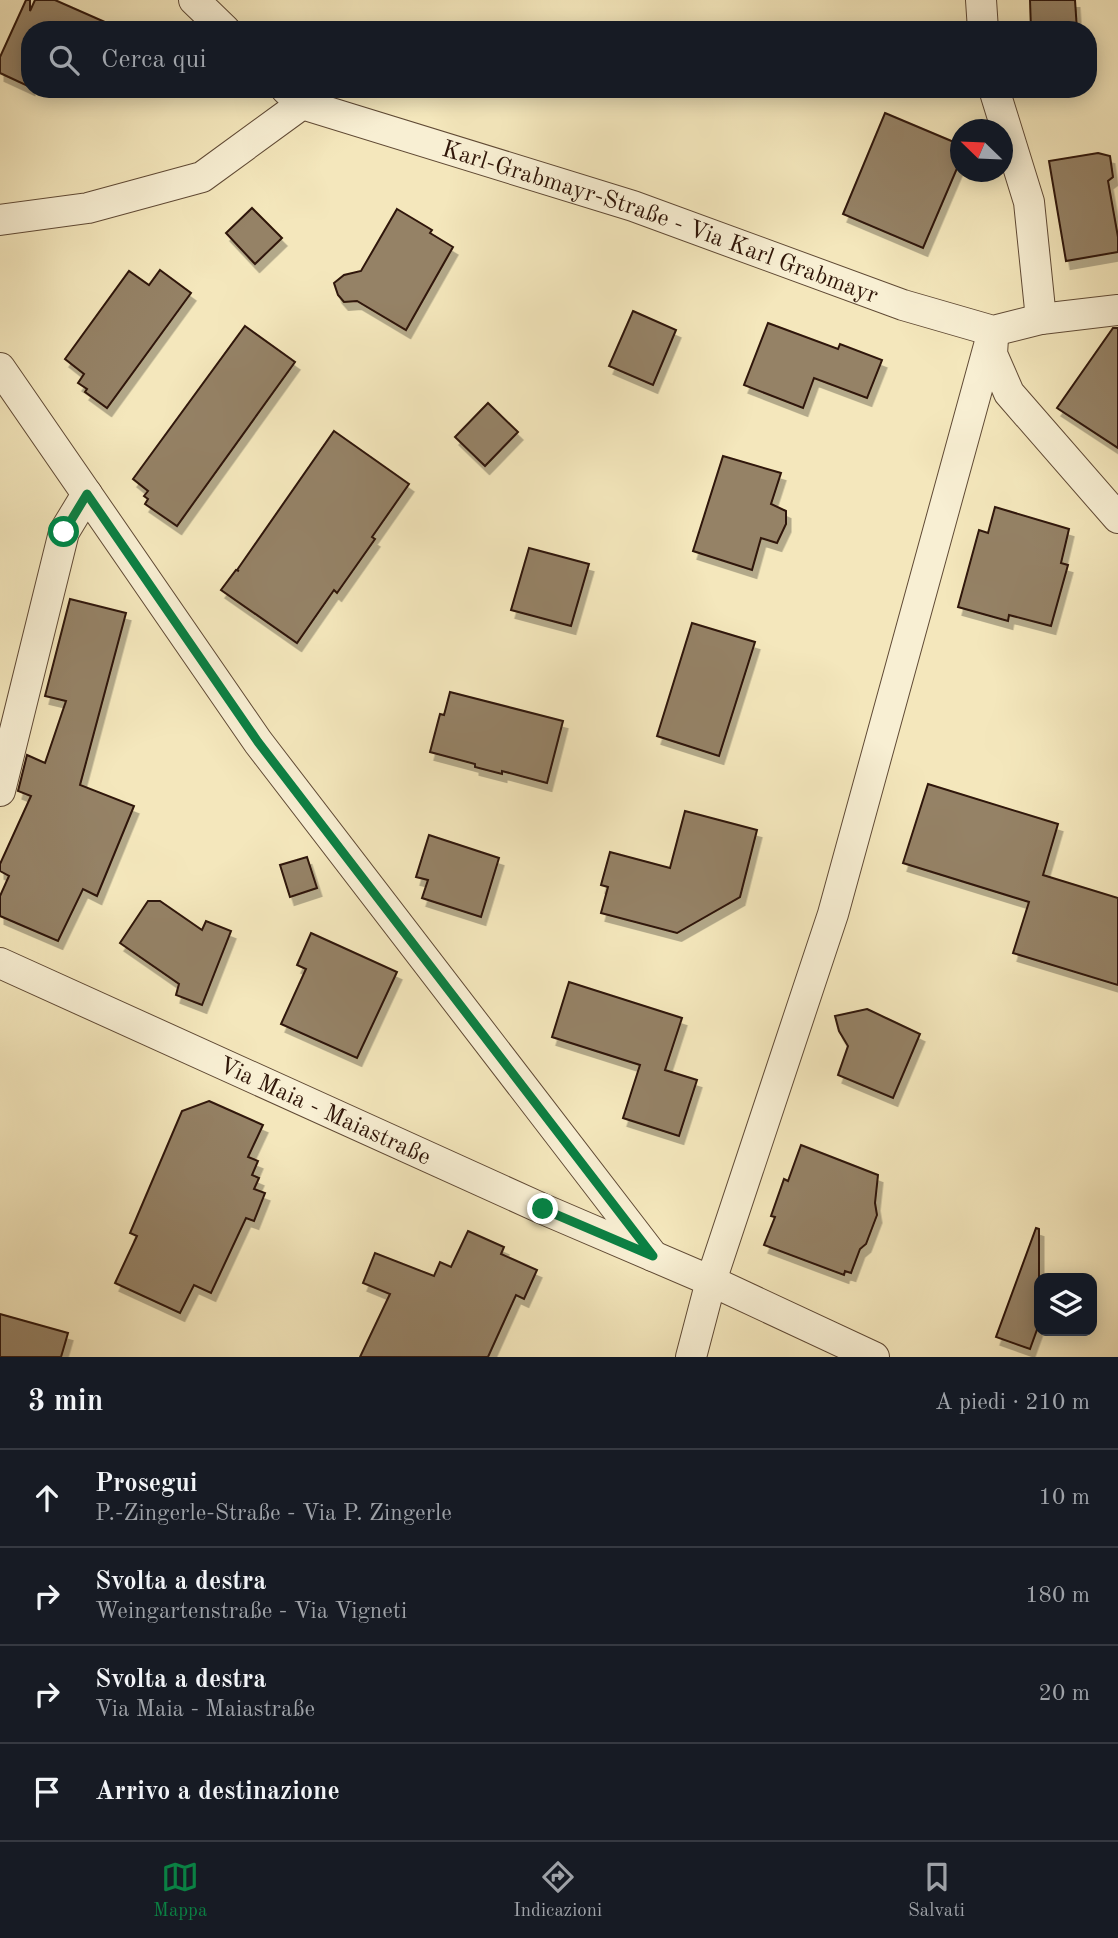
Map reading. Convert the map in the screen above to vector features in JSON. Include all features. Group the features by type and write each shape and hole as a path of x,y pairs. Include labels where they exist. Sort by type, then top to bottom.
{"street":[{"path":"194,0 216,21"},
{"path":"981,0 983,21"},
{"path":"0,220 89,208 202,177 293,98"},
{"name":"Karl-Grabmayr-Straße - Via Karl Grabmayr","path":"297,98 633,206 903,305 993,331"},
{"path":"997,98 1029,202 1041,319"},
{"path":"993,331 1041,319 1118,310"},
{"path":"993,331 992,354 1009,393 1118,518"},
{"path":"691,1357 711,1281 833,914 993,331"},
{"path":"0,368 258,742 653,1256"},
{"path":"0,791 64,532 87,494"},
{"name":"Via Maia - Maiastraße","path":"0,963 543,1209 711,1281 874,1357"}],"building":[{"path":"26,0 30,0 30,11 35,0 55,0 103,21 21,21 21,83 0,73 0,57"},
{"path":"1030,0 1075,0 1076,21 1031,21"},
{"path":"885,113 950,140 951,182 923,248 843,214"},
{"path":"1098,153 1110,156 1113,177 1108,181 1118,252 1066,261 1049,161"},
{"path":"252,208 282,238 255,264 226,233"},
{"path":"397,209 432,230 430,233 453,247 406,330 357,301 344,302 334,283 344,275 361,271"},
{"path":"160,270 191,293 107,408 85,392 87,389 78,383 84,374 65,359 129,271 149,285"},
{"path":"633,311 676,330 653,385 609,366"},
{"path":"768,323 838,349 840,344 882,360 867,398 814,378 803,408 744,385"},
{"path":"245,326 295,362 177,526 145,504 148,499 144,496 148,491 133,479"},
{"path":"1113,328 1118,328 1118,448 1057,408"},
{"path":"488,403 518,432 485,466 455,437"},
{"path":"334,431 409,484 337,593 334,590 297,643 221,590 236,570 239,571 237,570"},
{"path":"723,456 781,473 771,504 786,511 786,524 777,543 761,538 752,570 693,551"},
{"path":"995,507 1069,529 1061,563 1068,565 1051,626 1009,615 1008,621 958,607 979,530 988,533"},
{"path":"529,548 589,564 571,626 511,610"},
{"path":"70,599 126,613 80,785 134,806 97,896 83,889 58,941 0,916 0,896 9,876 0,871 0,864 31,796 18,791 27,755 45,763 66,701 45,696"},
{"path":"692,623 755,642 719,756 657,736"},
{"path":"450,692 563,721 547,783 475,767 475,764 430,752 440,714 444,715"},
{"path":"928,784 1058,824 1043,875 1118,898 1118,985 1013,953 1029,902 903,863"},
{"path":"685,811 757,830 740,897 677,933 601,913 608,887 601,885 610,852 670,868"},
{"path":"429,835 499,858 481,917 422,898 428,880 416,877"},
{"path":"307,857 317,888 290,897 280,865"},
{"path":"148,901 160,901 202,930 206,921 231,931 202,1005 176,995 179,984 120,943"},
{"path":"311,933 397,972 357,1058 281,1024 306,969 297,965"},
{"path":"569,982 682,1018 665,1070 697,1080 679,1136 623,1118 640,1065 552,1037"},
{"path":"867,1009 920,1034 893,1098 838,1075 848,1046 839,1031 835,1016"},
{"path":"209,1101 263,1125 248,1157 258,1161 252,1175 259,1178 254,1189 265,1193 254,1221 246,1218 211,1293 194,1285 180,1313 115,1283 137,1236 130,1233 182,1111"},
{"path":"801,1145 878,1175 875,1203 877,1215 851,1273 845,1271 844,1275 764,1245 775,1217 771,1216 784,1179 788,1181"},
{"path":"1036,1228 1039,1229 1039,1273 1034,1273 1035,1336 1030,1349 996,1337"},
{"path":"468,1231 504,1247 501,1254 537,1270 524,1299 516,1295 488,1357 360,1357 390,1294 363,1283 375,1253 434,1276 440,1262 451,1267"},
{"path":"0,1314 68,1333 61,1357 0,1357"}],"route":[{"path":"64,532 87,494 258,742 653,1256 543,1209"}]}
